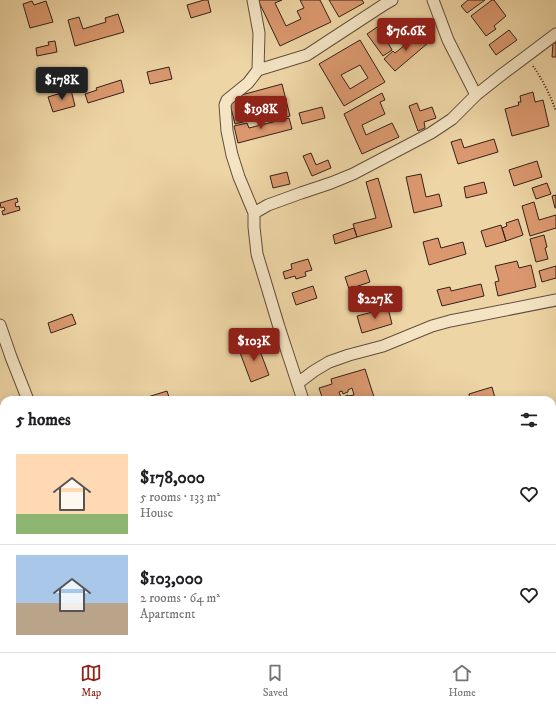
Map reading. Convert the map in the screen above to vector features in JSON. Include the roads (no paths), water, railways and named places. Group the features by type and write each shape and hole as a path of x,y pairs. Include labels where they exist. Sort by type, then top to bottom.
{"street":[{"path":"253,0 259,33 258,70"},
{"path":"302,396 257,254 254,213 239,177 232,155 227,131 225,105 228,100 248,83 258,70 307,54 392,0"},
{"path":"433,0 448,40 476,95"},
{"path":"254,213 268,205 353,174 431,133 452,119 476,95 556,34"},
{"path":"298,383 329,362 383,346 432,326 556,300"},
{"path":"0,325 26,396"}]}
